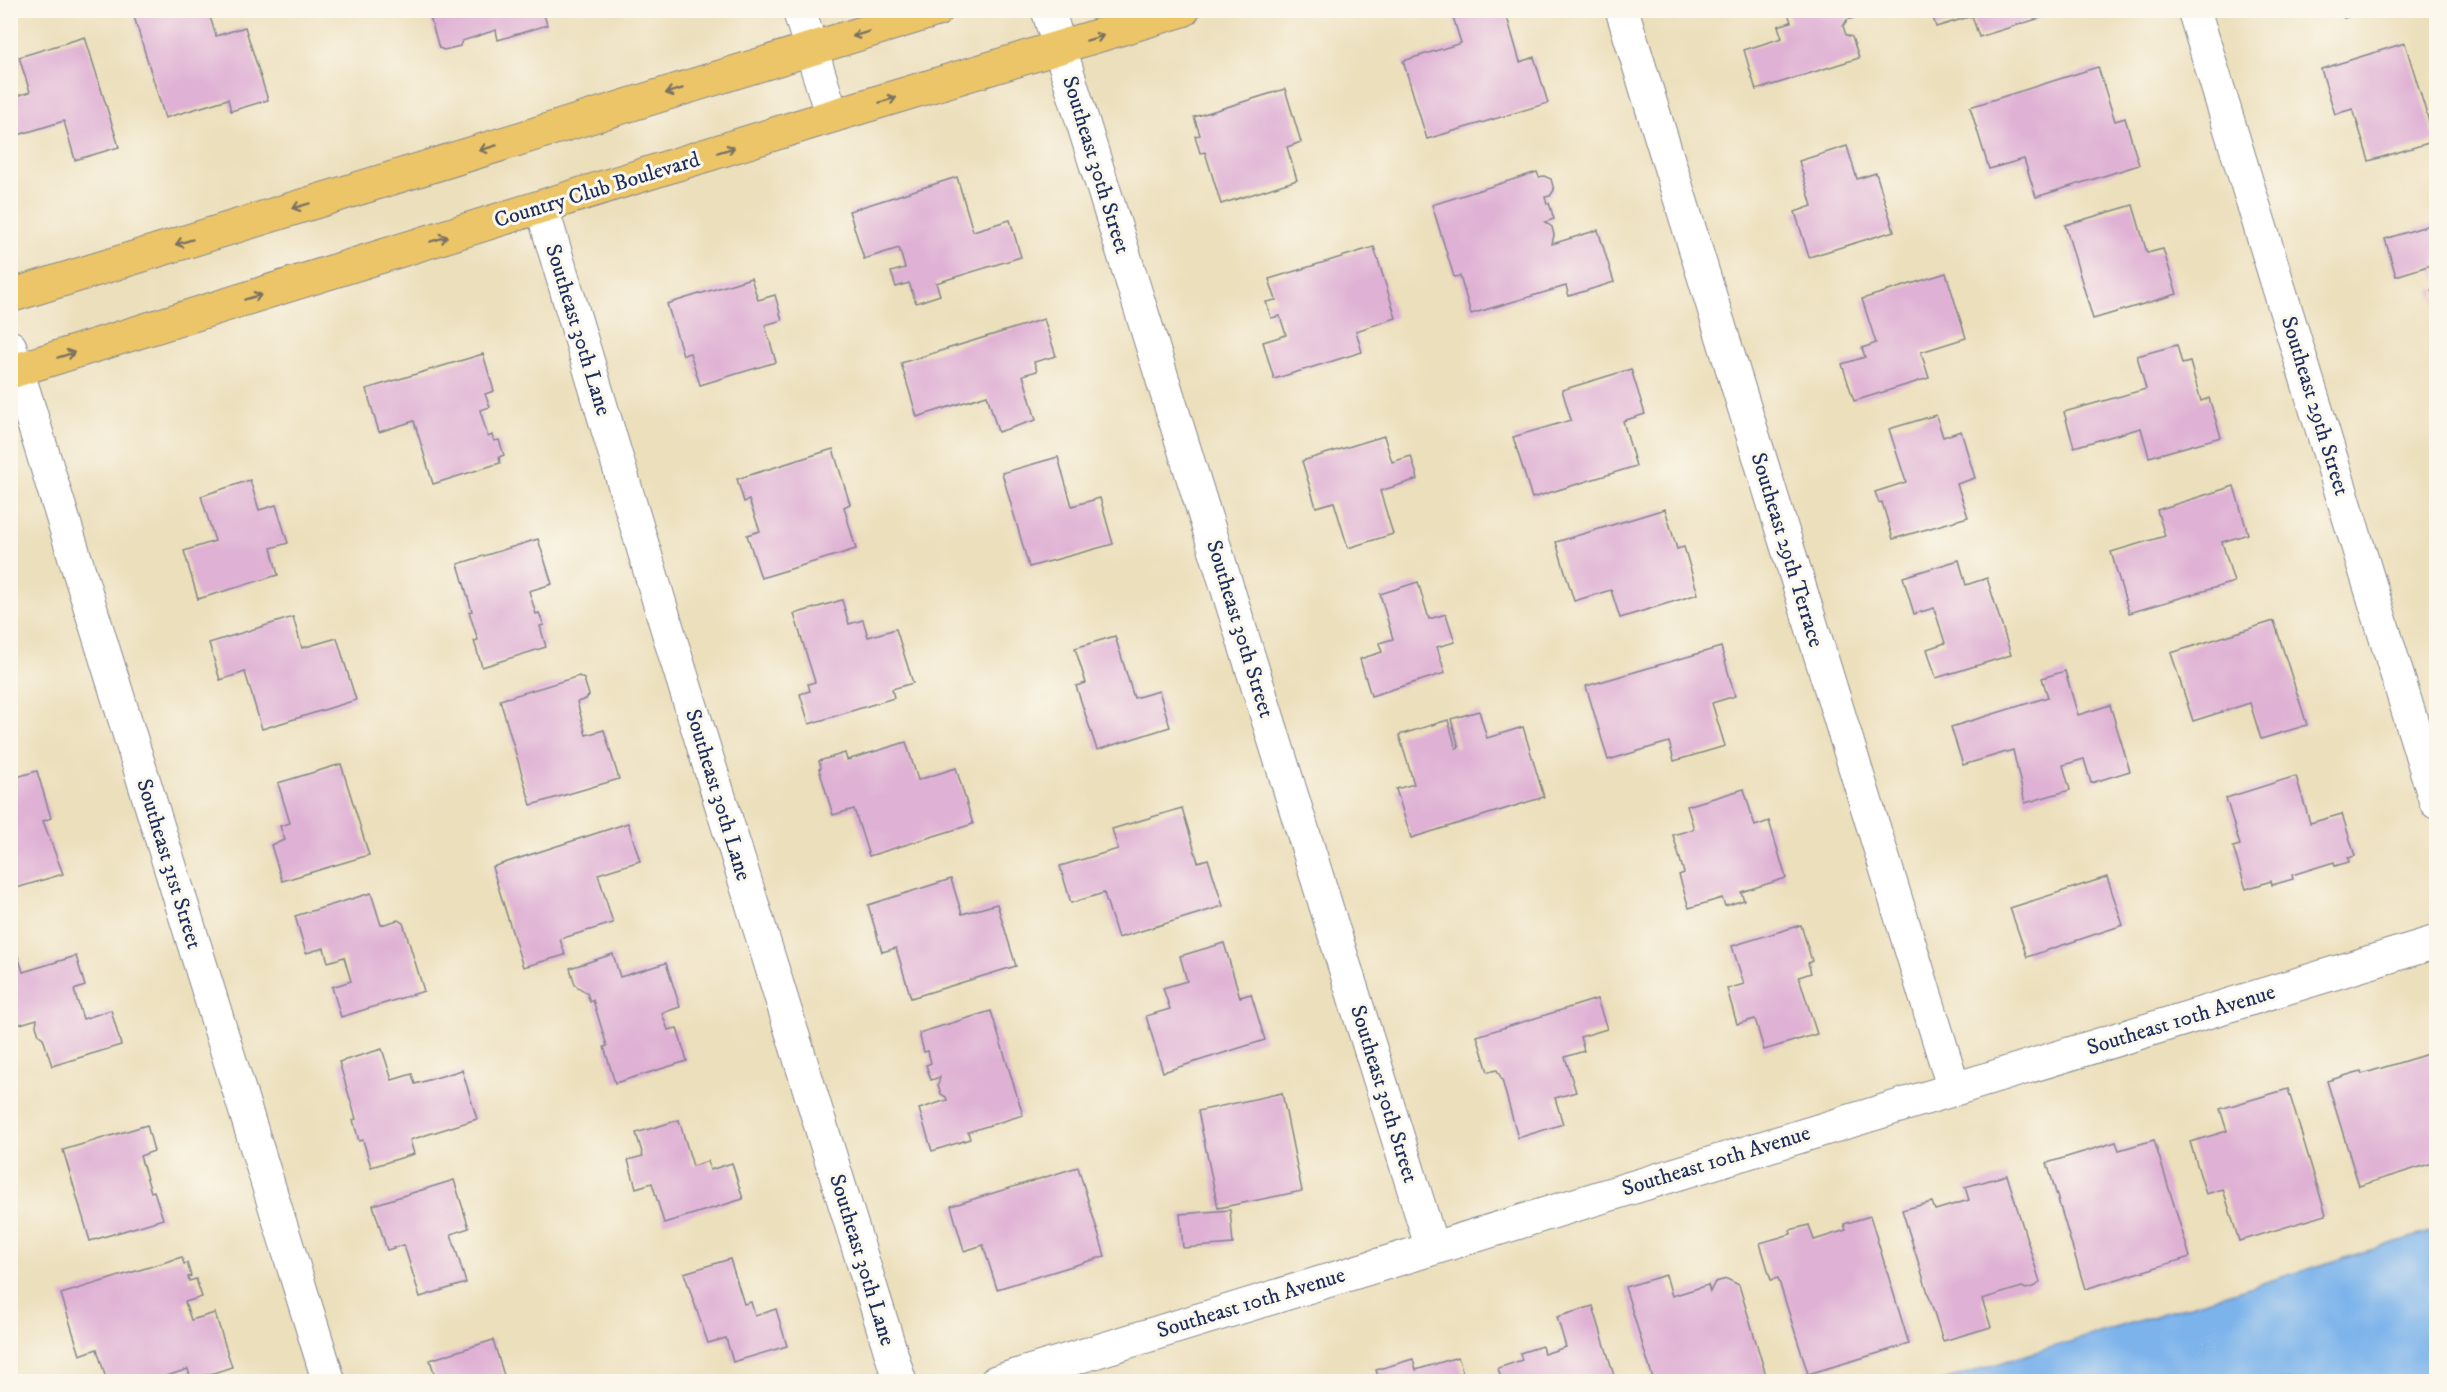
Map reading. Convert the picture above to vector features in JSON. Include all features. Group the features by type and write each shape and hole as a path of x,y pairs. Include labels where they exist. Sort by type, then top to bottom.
{"main road":[{"path":"10,296 937,10"},
{"name":"Country Club Boulevard","path":"13,363 542,208 832,116 1183,10"}],"street":[{"path":"799,10 832,116"},
{"name":"Southeast 30th Street","path":"1048,10 1432,1248"},
{"name":"Southeast 29th Terrace","path":"1622,10 1954,1089"},
{"name":"Southeast 29th Street","path":"2194,10 2436,802"},
{"name":"Southeast 30th Lane","path":"542,208 673,648 900,1382"},
{"name":"Southeast 31st Street","path":"13,363 328,1382"},
{"name":"Southeast 10th Avenue","path":"996,1382 2436,942"}],"water":[{"path":"2436,1230 2436,1381 1941,1381"}],"building":[{"path":"132,10 208,10 216,36 245,27 268,100 231,111 228,99 165,118"},
{"path":"428,10 543,10 547,25 498,40 496,30 462,41 460,46 444,50 439,48"},
{"path":"1474,10 1505,10 1520,62 1534,57 1548,103 1427,139 1403,61 1461,43 1453,17"},
{"path":"1787,10 1865,10 1867,14 1847,20 1843,26 1846,35 1852,37 1859,58 1756,90 1744,50 1782,38 1778,26 1791,22"},
{"path":"1931,10 2063,11 1979,37 1972,16 1936,27"},
{"path":"2341,10 2366,10 2366,11 2344,18"},
{"path":"85,37 119,147 75,160 64,121 18,135 10,111 10,98 30,92 19,57"},
{"path":"2405,43 2435,141 2369,161 2353,109 2335,114 2321,69"},
{"path":"2098,67 2115,121 2125,118 2139,165 2036,197 2024,159 1989,169 1970,107"},
{"path":"1285,89 1301,142 1287,147 1297,180 1221,204 1205,152 1200,153 1195,136 1200,135 1194,117"},
{"path":"1847,146 1857,179 1876,173 1894,231 1809,257 1795,212 1812,206 1799,161"},
{"path":"1537,172 1539,177 1544,176 1551,179 1554,190 1550,196 1545,197 1554,219 1545,222 1552,227 1554,235 1552,244 1598,230 1614,282 1569,296 1566,286 1471,314 1460,276 1454,277 1432,205"},
{"path":"957,177 973,231 1010,220 1021,257 936,283 940,295 916,303 909,283 896,287 891,272 905,268 899,248 864,259 849,211"},
{"path":"2133,205 2147,253 2163,249 2177,294 2093,319 2065,225"},
{"path":"2436,223 2436,281 2431,265 2396,276 2385,239"},
{"path":"1374,247 1396,318 1356,331 1362,352 1274,379 1263,342 1286,335 1280,316 1271,318 1266,302 1276,300 1269,279"},
{"path":"1946,273 1966,338 1921,352 1929,378 1854,401 1842,364 1865,357 1862,348 1876,343 1862,299"},
{"path":"751,278 758,300 775,295 782,320 765,325 776,362 700,385 690,353 683,355 667,304"},
{"path":"2436,288 2436,306 2431,290"},
{"path":"1044,319 1056,356 1034,362 1037,371 1023,375 1036,420 998,432 987,395 917,417 901,363"},
{"path":"2177,345 2182,364 2190,362 2201,401 2209,398 2221,437 2149,457 2141,428 2074,447 2064,412 2146,389 2137,356"},
{"path":"483,354 494,391 485,394 490,407 480,410 488,437 492,435 494,441 499,440 504,455 499,457 500,463 433,484 414,421 379,432 366,389"},
{"path":"1631,369 1645,414 1623,421 1636,466 1532,498 1513,437 1571,420 1562,390"},
{"path":"1936,415 1943,437 1961,431 1975,478 1957,484 1968,517 1893,539 1882,502 1879,503 1875,492 1906,482 1889,429"},
{"path":"1384,436 1392,462 1411,456 1418,479 1380,491 1393,534 1348,548 1334,502 1316,507 1302,461"},
{"path":"833,449 850,504 844,507 856,549 761,578 747,535 760,531 749,500 744,502 737,479"},
{"path":"1058,457 1072,506 1100,498 1113,544 1029,567 1002,473"},
{"path":"250,480 259,510 276,505 288,543 271,548 278,575 198,599 184,551 215,541 201,496"},
{"path":"2234,486 2248,534 2222,542 2234,582 2129,613 2111,552 2165,536 2157,510"},
{"path":"1665,509 1677,549 1684,547 1698,594 1620,618 1611,590 1574,601 1556,542"},
{"path":"538,539 552,584 529,591 536,614 539,613 544,625 540,626 546,647 482,667 474,641 478,640 469,612 472,611 458,564"},
{"path":"1959,560 1966,585 1987,578 2011,655 1936,678 1927,649 1945,643 1934,608 1914,614 1903,577"},
{"path":"1418,582 1429,619 1446,614 1455,642 1437,647 1445,673 1371,696 1360,659 1382,652 1379,643 1393,639 1380,594"},
{"path":"842,600 849,624 863,620 868,637 896,629 913,683 892,689 894,698 809,724 800,694 810,691 808,684 815,682 794,614"},
{"path":"293,617 302,648 337,638 356,700 262,729 245,672 220,680 209,643"},
{"path":"2274,621 2307,725 2261,739 2250,703 2193,721 2171,653"},
{"path":"1115,636 1134,698 1159,691 1170,727 1097,750 1076,686 1086,683 1075,648"},
{"path":"1721,647 1735,696 1712,703 1725,746 1674,761 1669,742 1608,760 1586,686"},
{"path":"2065,671 2078,715 2110,705 2130,771 2091,783 2084,759 2063,765 2070,790 2025,803 2013,750 1963,765 1951,727 2048,697 2042,678"},
{"path":"579,676 584,679 589,695 586,699 577,702 586,735 604,730 619,779 531,805 500,700"},
{"path":"1479,711 1487,738 1523,727 1544,797 1411,838 1396,789 1414,784 1399,735 1448,720 1456,748 1459,747 1451,719"},
{"path":"906,742 918,780 956,768 973,824 869,856 854,809 833,815 819,769 821,768 819,761 845,753 847,760"},
{"path":"341,764 369,855 282,881 271,845 285,840 280,826 290,823 278,783"},
{"path":"37,771 51,818 43,821 63,874 10,890 10,779"},
{"path":"2296,776 2310,823 2342,814 2355,856 2348,858 2349,862 2335,866 2334,862 2292,875 2293,879 2272,885 2271,881 2246,889 2233,847 2240,845 2226,798"},
{"path":"1744,789 1755,826 1769,821 1786,878 1741,892 1744,900 1725,906 1722,898 1689,908 1679,875 1684,873 1673,835 1694,829 1687,806"},
{"path":"1182,808 1198,862 1208,859 1223,906 1118,938 1104,893 1071,903 1060,866 1118,849 1112,829"},
{"path":"628,823 640,861 598,874 613,923 560,939 565,955 523,967 492,867"},
{"path":"2107,877 2123,925 2027,957 2010,908"},
{"path":"951,879 962,914 997,904 1016,966 911,998 896,948 882,952 868,905"},
{"path":"371,893 381,925 398,920 403,923 424,991 341,1017 332,987 351,981 344,957 328,962 324,948 306,953 295,916"},
{"path":"1801,925 1812,961 1808,963 1811,973 1799,977 1817,1034 1764,1050 1755,1019 1737,1024 1727,989 1744,984 1732,946"},
{"path":"1224,943 1240,997 1251,994 1265,1040 1163,1072 1146,1016 1170,1009 1163,988 1187,981 1180,956"},
{"path":"613,954 620,977 666,963 680,1007 662,1013 668,1030 677,1028 687,1061 615,1083 593,1000 590,1002 587,993 575,985 570,968"},
{"path":"18,956 23,972 76,956 85,986 74,990 83,1019 111,1010 121,1045 52,1066 43,1038 39,1035 36,1026 37,1019 10,1027 10,959"},
{"path":"1597,999 1607,1029 1580,1037 1584,1051 1565,1057 1576,1092 1555,1098 1563,1124 1518,1138 1502,1080 1497,1070 1488,1072 1477,1036"},
{"path":"991,1011 1023,1115 968,1132 970,1139 932,1151 919,1109 947,1100 941,1094 938,1085 940,1077 931,1080 926,1065 931,1063 928,1051 924,1052 919,1033"},
{"path":"382,1049 392,1080 412,1074 415,1084 462,1070 477,1119 410,1140 414,1154 371,1167 363,1140 359,1141 353,1120 356,1119 339,1062"},
{"path":"2428,1054 2436,1081 2436,1162 2359,1186 2327,1081 2361,1071 2362,1074"},
{"path":"2288,1089 2326,1215 2239,1241 2223,1189 2206,1194 2190,1142 2227,1131 2220,1109"},
{"path":"1282,1093 1302,1191 1218,1208 1198,1111"},
{"path":"679,1120 693,1166 708,1161 710,1170 732,1163 743,1199 664,1223 652,1183 636,1188 628,1160 643,1156 636,1133"},
{"path":"147,1125 154,1151 140,1156 151,1192 154,1191 163,1219 90,1241 63,1150"},
{"path":"2154,1140 2190,1257 2085,1289 2047,1163 2116,1142 2119,1150"},
{"path":"1078,1167 1105,1256 997,1289 983,1245 964,1251 951,1206"},
{"path":"2007,1175 2040,1282 2026,1289 2022,1287 1982,1299 1991,1327 1943,1341 1902,1210 1932,1202 1935,1210 1969,1200 1965,1187"},
{"path":"454,1180 469,1228 451,1234 466,1283 420,1297 404,1245 387,1250 373,1205"},
{"path":"1230,1210 1233,1244 1183,1248 1180,1214"},
{"path":"1870,1216 1909,1344 1808,1374 1778,1278 1771,1280 1760,1243 1791,1234 1790,1230 1809,1225 1814,1240 1846,1230 1844,1224"},
{"path":"182,1257 184,1264 187,1263 191,1276 188,1277 189,1281 196,1279 202,1297 185,1302 191,1320 215,1313 232,1367 191,1380 188,1369 149,1382 107,1382 97,1349 80,1355 61,1294"},
{"path":"730,1259 744,1304 751,1302 755,1316 776,1309 787,1346 733,1362 726,1338 708,1343 684,1273"},
{"path":"1666,1275 1672,1296 1708,1285 1710,1292 1715,1282 1727,1279 1739,1285 1768,1382 1654,1382 1625,1287"},
{"path":"1593,1306 1616,1382 1502,1382 1498,1368 1522,1360 1520,1353 1542,1346 1544,1354 1566,1347 1557,1317"},
{"path":"493,1340 506,1382 437,1382 430,1360"},
{"path":"1458,1357 1466,1382 1380,1382 1376,1370 1413,1359 1416,1370"}]}
